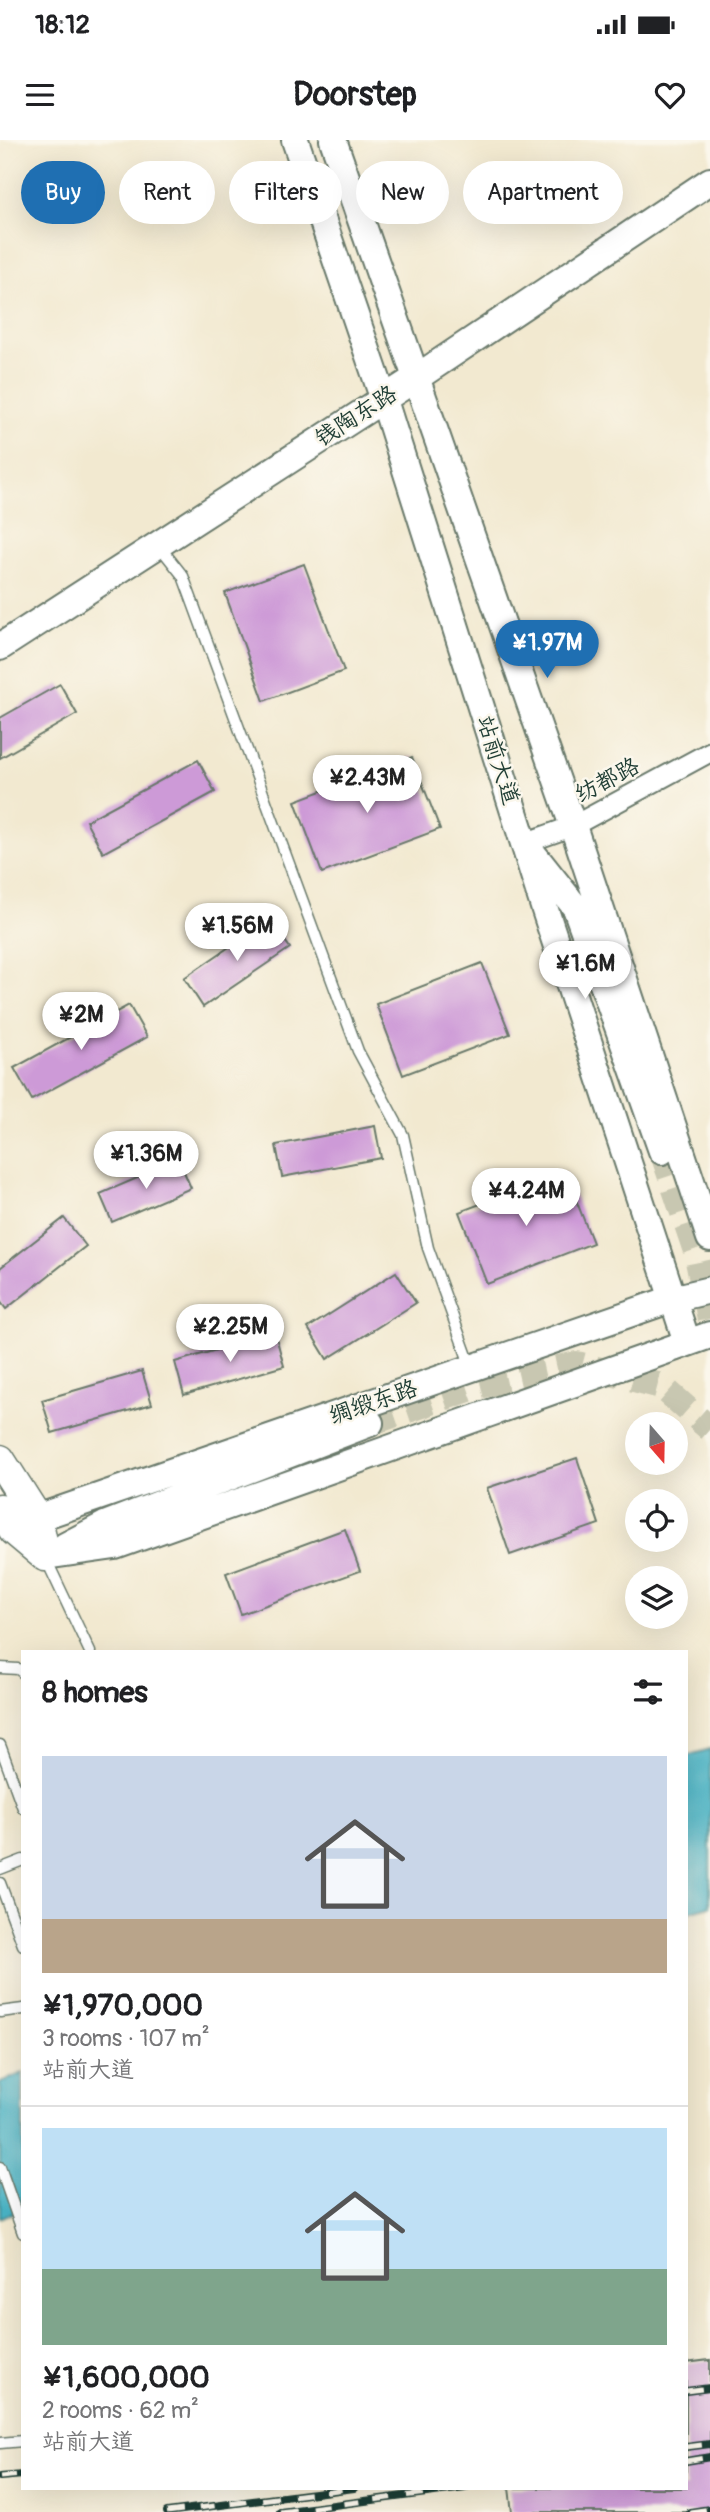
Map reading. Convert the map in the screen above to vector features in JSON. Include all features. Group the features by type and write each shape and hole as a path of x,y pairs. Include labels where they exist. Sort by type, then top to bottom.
{"main road":[{"name":"站前大道","path":"295,140 383,397 672,1299 698,1338"},
{"name":"站前大道","path":"333,140 573,826 710,1238"},
{"name":"钱陶东路","path":"0,647 416,378 710,181"},
{"path":"525,843 576,908 662,1151"},
{"name":"绸缎东路","path":"37,1518 672,1299 710,1290"},
{"path":"0,1509 14,1530 45,1556 115,1546 698,1338"},
{"path":"45,1556 105,1525 370,1423"},
{"path":"0,1460 37,1518 45,1556"}],"street":[{"name":"纺都路","path":"525,843 573,826 710,752"}],"lane":[{"path":"158,544 183,576 358,1051 403,1135 428,1248 472,1368"},
{"path":"45,1556 89,1650"},
{"path":"0,1668 21,1671"},
{"path":"0,1745 21,1803"},
{"path":"0,1869 21,1861"},
{"path":"0,1883 21,1940"},
{"path":"0,2012 21,2009"},
{"path":"0,2167 21,2228"},
{"path":"0,2443 21,2441"}],"water":[{"path":"710,1749 710,1906 688,1912 688,1755"},
{"path":"21,2074 21,2210 0,2218 0,2083"}],"building":[{"path":"304,564 344,671 264,701 225,593"},
{"path":"60,684 77,714 0,758 0,718"},
{"path":"412,757 440,829 322,873 295,801"},
{"path":"198,760 215,792 103,853 86,821"},
{"path":"270,919 290,948 203,1007 184,978"},
{"path":"482,963 510,1034 403,1075 376,1004"},
{"path":"129,1005 147,1037 32,1100 14,1068"},
{"path":"375,1126 381,1158 282,1177 276,1145"},
{"path":"179,1160 191,1188 112,1222 100,1194"},
{"path":"565,1172 593,1243 487,1284 459,1212"},
{"path":"64,1218 86,1246 6,1309 0,1301 0,1268"},
{"path":"396,1272 416,1303 327,1359 308,1328"},
{"path":"275,1333 284,1366 184,1395 175,1362"},
{"path":"142,1371 152,1404 52,1433 42,1400"},
{"path":"577,1458 599,1524 510,1555 487,1488"},
{"path":"345,1529 360,1571 241,1614 226,1573"},
{"path":"710,2360 710,2512 512,2512 509,2490 688,2490 688,2363"}],"tunnel":[{"path":"662,1151 696,1251 710,1319"},
{"path":"370,1423 475,1387 577,1364 661,1386 710,1429"}],"railway":[{"path":"688,2391 710,2388"},
{"path":"688,2447 710,2444"},
{"path":"688,2461 710,2457"},
{"path":"0,2477 21,2475"},
{"path":"167,2512 338,2490"},
{"path":"280,2512 450,2490"},
{"path":"690,2512 710,2509"}]}
